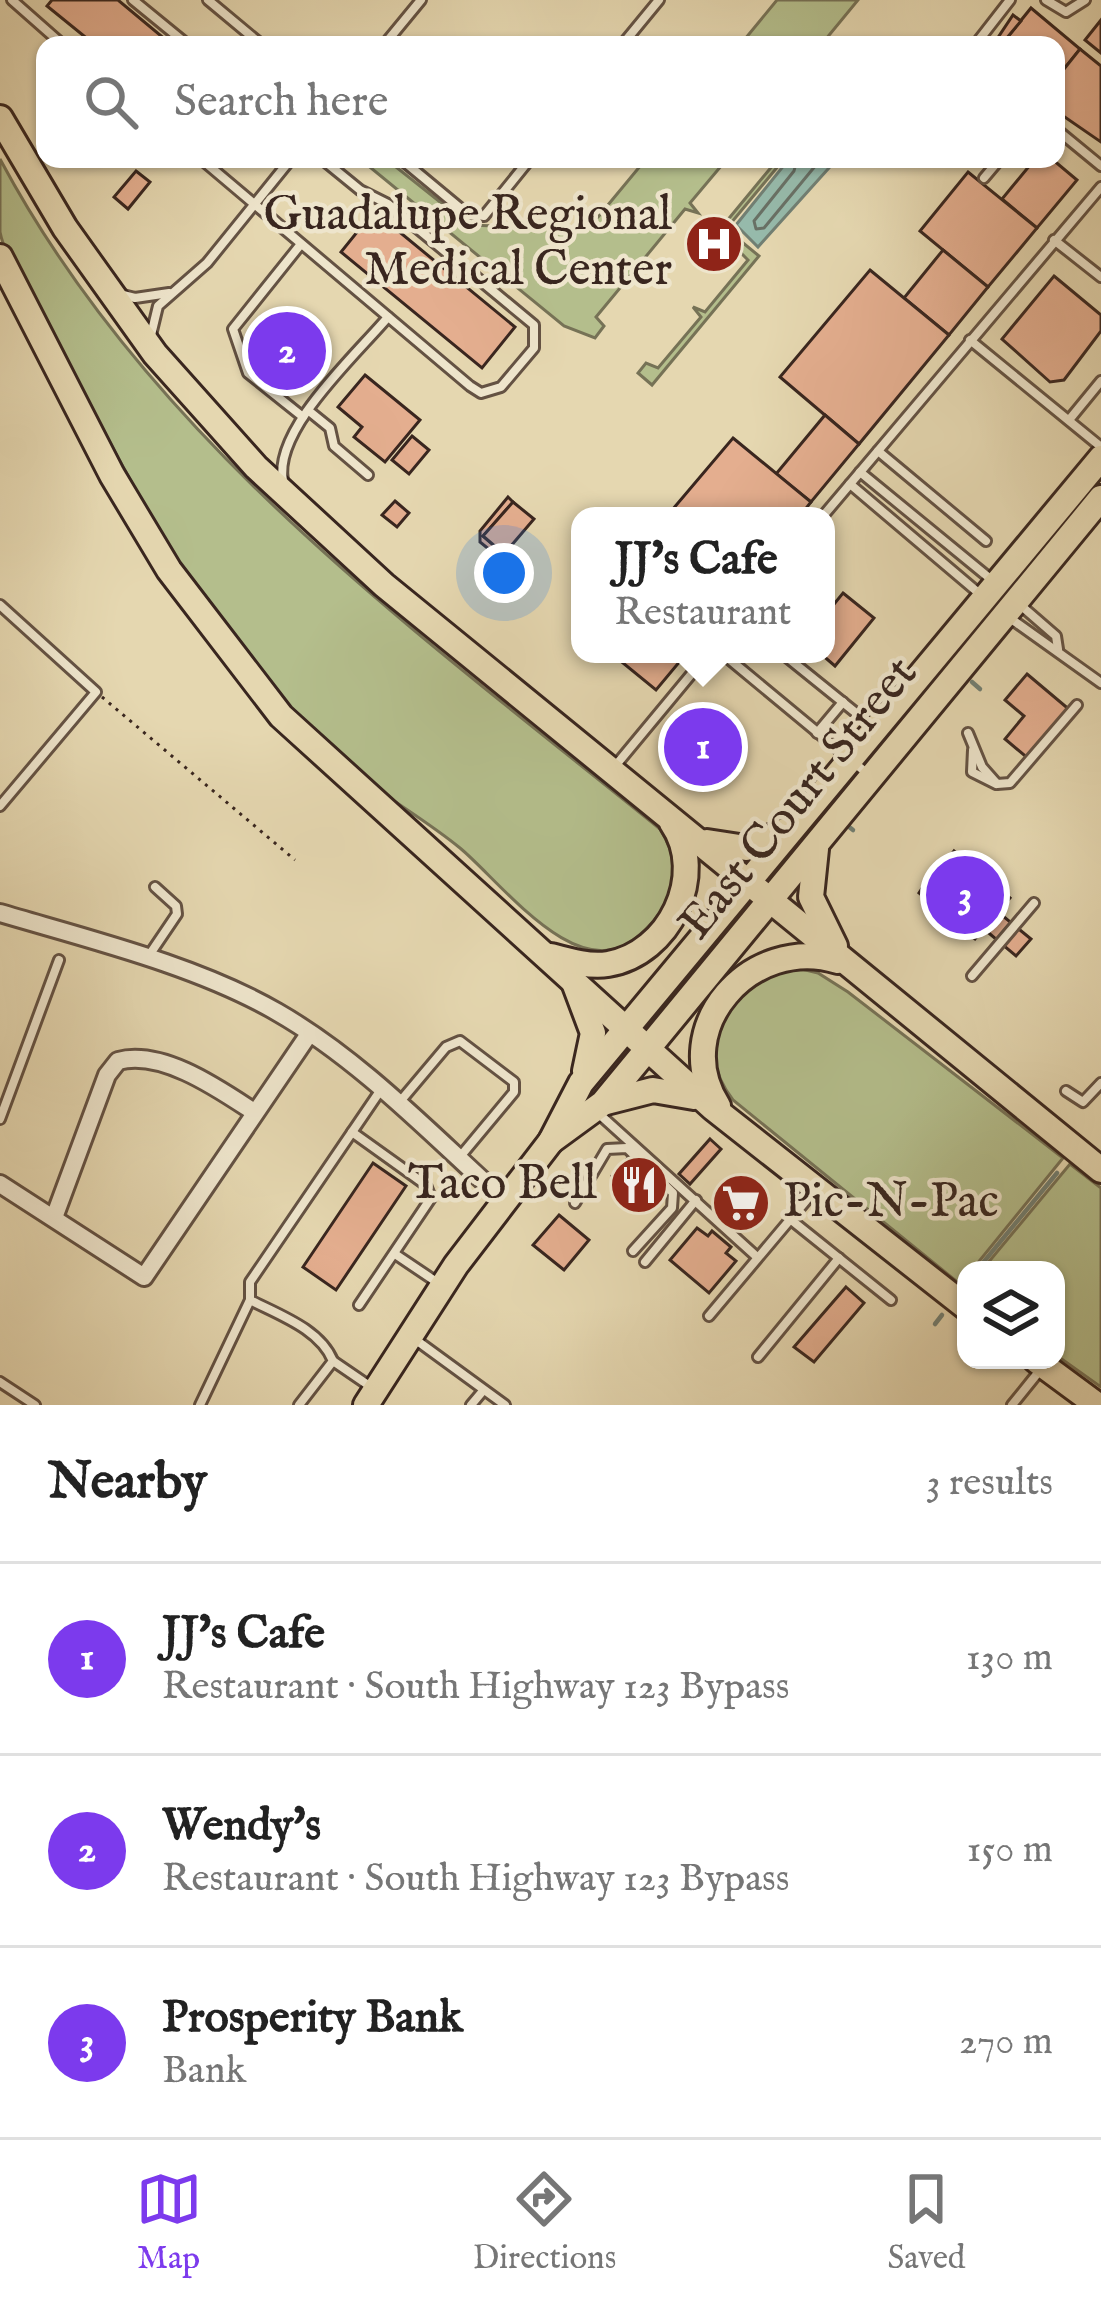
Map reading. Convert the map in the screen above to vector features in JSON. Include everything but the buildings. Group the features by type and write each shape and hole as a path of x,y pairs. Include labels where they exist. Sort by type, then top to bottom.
{"main road":[{"path":"0,118 107,288 155,354 220,431 299,508 384,585 1101,1170"},
{"path":"0,257 131,508 238,666 327,762 720,1114 957,1300"},
{"name":"East Court Street","path":"365,1391 551,1142 581,1083 750,881 808,831 1001,600 1101,458"},
{"name":"East Court Street","path":"861,768 877,730 1101,498"},
{"path":"543,954 611,964 644,946 674,912 689,879 688,862 685,845 665,815"},
{"path":"700,840 746,848 808,831 811,897 846,964"},
{"name":"East Court Street","path":"551,1142 600,1107 772,902 808,831"},
{"path":"720,1114 700,1057 702,1039 720,1007 767,960 804,953 846,964"},
{"path":"571,977 593,1033 581,1083"},
{"path":"600,1107 672,1090 720,1114"},
{"path":"1048,1369 1096,1405"}],"street":[{"path":"0,913 256,1000 310,1034 504,1200"},
{"path":"0,1184 144,1276 310,1034"},
{"path":"55,1215 107,1075 118,1061 137,1058 198,1078 254,1112"}],"lane":[{"path":"12,0 53,36"},
{"path":"134,0 177,36"},
{"path":"208,0 251,36"},
{"path":"391,36 421,0"},
{"path":"629,36 659,0"},
{"path":"982,36 1010,0"},
{"path":"1046,0 1066,12 1085,0"},
{"path":"1065,136 1101,166"},
{"path":"212,168 481,393 501,386 538,338 535,325 388,204 360,190 333,168"},
{"path":"155,354 154,316 170,292 208,263 284,168"},
{"path":"411,168 466,213 484,216 523,168"},
{"path":"985,178 993,168"},
{"path":"831,507 1101,188"},
{"path":"1054,239 1101,277"},
{"path":"301,244 233,329 248,373 304,416 330,428 334,446 368,475"},
{"path":"107,288 136,298 170,292"},
{"path":"299,508 280,464 304,416 388,317"},
{"path":"970,340 1101,447"},
{"path":"1069,420 1101,381"},
{"path":"878,451 986,541"},
{"path":"860,472 1001,600 1042,647 1058,649 1101,683"},
{"path":"850,484 1001,600 1056,636 1058,649"},
{"path":"0,605 96,692 0,806"},
{"path":"611,771 701,663"},
{"path":"734,663 861,768"},
{"path":"794,663 877,730"},
{"path":"818,733 843,702"},
{"path":"968,733 997,784 1015,779 1077,704"},
{"path":"146,961 177,914 176,906 155,887"},
{"path":"972,976 1034,903"},
{"path":"0,1119 59,960"},
{"path":"397,1106 446,1047 460,1041 514,1082 514,1092 458,1160"},
{"path":"1066,1091 1083,1102 1101,1083"},
{"path":"200,1405 250,1300 250,1282 380,1091"},
{"path":"600,1107 757,1257"},
{"path":"352,1132 431,1191 359,1305"},
{"path":"575,1203 607,1149 627,1148 673,1192 672,1208 633,1251"},
{"path":"709,1316 816,1189"},
{"path":"645,1262 696,1200"},
{"path":"790,1219 891,1300"},
{"path":"394,1254 442,1286"},
{"path":"758,1357 838,1258"},
{"path":"250,1300 301,1327 365,1391"},
{"path":"410,1335 505,1405"},
{"path":"299,1405 333,1361"},
{"path":"1012,1405 1036,1369"},
{"path":"328,1372 365,1391"},
{"path":"0,1382 35,1405"},
{"path":"471,1405 482,1392"}],"path":[{"path":"96,692 295,860"}],"green space":[{"path":"777,0 858,0 828,36 747,36"},
{"path":"0,159 61,261 132,355 211,443 384,605 660,829 673,859 672,888 659,914 636,938 613,950 590,949 542,924 460,848 335,756 248,661 174,555 8,256 0,232"},
{"path":"371,168 397,168 469,225 574,229 598,217 639,168 719,168 690,203 698,213 685,209 643,260 651,270 639,265 596,317 604,326 595,338 564,326"},
{"path":"771,168 777,168 726,229 759,256 652,385 638,373 646,363 658,368 701,317 693,307 705,312 748,260 711,223 721,228"},
{"path":"789,966 818,973 1063,1158 979,1261 957,1261 957,1282 733,1100 720,1079 715,1038 733,1003 767,975"},
{"path":"1070,1164 1101,1188 1101,1387 1065,1361 1065,1261 989,1261"}],"water":[{"path":"782,168 829,168 758,247 736,225"}],"waterway":[{"path":"972,682 980,689"},
{"path":"848,826 853,830"},
{"path":"984,1261 1057,1173"},
{"path":"935,1324 942,1315"}],"place":[{"name":"Guadalupe Regional Medical Center","path":"714,244"},
{"name":"Wendy's","path":"287,351"},
{"name":"JJ's Cafe","path":"703,747"},
{"name":"Prosperity Bank","path":"965,895"},
{"name":"Taco Bell","path":"639,1185"},
{"name":"Pic-N-Pac","path":"741,1203"}]}
